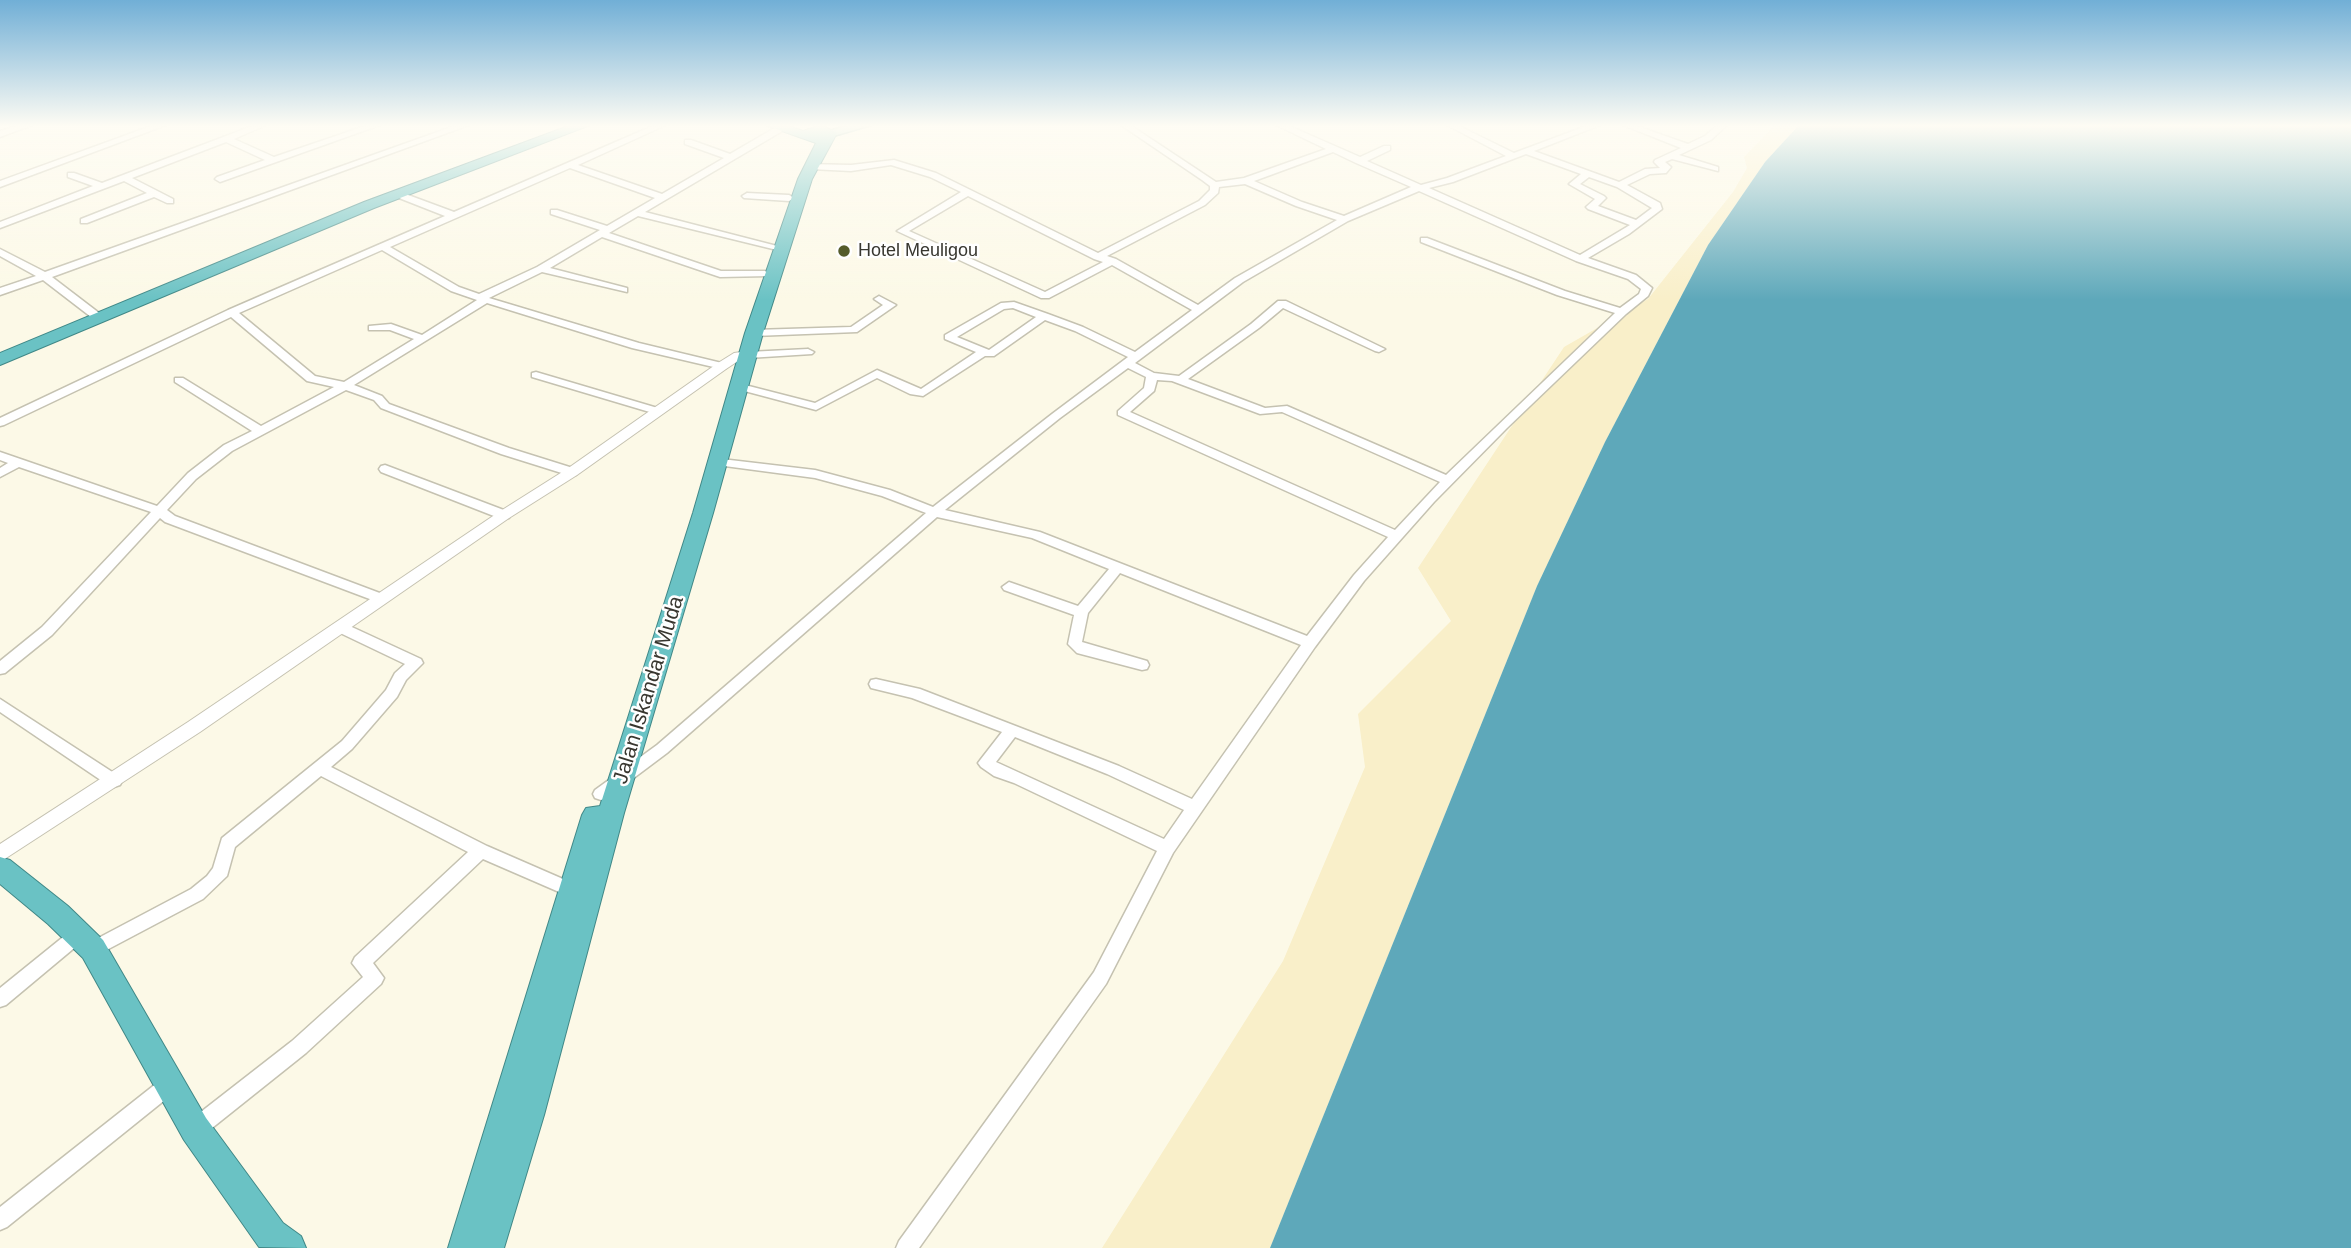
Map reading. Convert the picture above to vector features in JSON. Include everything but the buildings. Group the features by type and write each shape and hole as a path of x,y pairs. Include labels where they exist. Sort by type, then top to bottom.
{"highway":[{"path":"0,360 426,183"},
{"name":"Jalan Iskandar Muda","path":"551,1000 573,891 601,793 617,754 736,359 795,183"},
{"name":"Jalan Iskandar Muda","path":"465,1248 540,1034 623,780 741,387 736,359 754,333 804,183"},
{"path":"0,869 86,941 195,1129 280,1242"},
{"name":"Jalan Iskandar Muda","path":"487,1248 540,1034"}],"street":[{"path":"93,183 101,186"},
{"path":"0,225 108,183"},
{"path":"135,183 170,201"},
{"path":"0,292 48,281 309,183"},
{"path":"0,422 232,312 532,183"},
{"path":"623,183 665,198"},
{"path":"0,669 47,631 192,476 228,448 343,385 483,299 541,269 690,183"},
{"path":"948,183 1098,257 1112,261 1199,310"},
{"path":"1211,183 1229,183"},
{"path":"1252,183 1299,204 1345,219"},
{"path":"906,1248 1100,978 1167,848 1193,807 1310,643 1397,536 1448,481 1622,312 1643,296 1646,285 1580,259 1412,183"},
{"path":"601,793 662,750 935,512 1130,359 1239,280 1345,219 1420,187 1436,183"},
{"path":"1575,183 1601,198 1590,207 1637,224"},
{"path":"1580,259 1657,209 1657,205 1615,183"},
{"path":"1098,257 1202,203 1214,191 1214,185"},
{"path":"966,193 902,231 1032,291 1050,295 1112,261"},
{"path":"84,221 155,194"},
{"path":"397,194 455,216"},
{"path":"747,196 789,198"},
{"path":"554,212 720,274 765,274"},
{"path":"639,213 773,248"},
{"path":"1424,240 1535,284 1622,312"},
{"path":"383,247 455,289 636,346 736,359 808,352"},
{"path":"0,252 48,281 99,318"},
{"path":"541,269 623,290"},
{"path":"1014,305 1032,291"},
{"path":"754,333 853,330 891,305 879,299"},
{"path":"1177,379 1255,327 1282,303 1379,349"},
{"path":"1044,316 990,354 982,353 949,337 1001,306 1014,305 1044,316 1079,329 1130,359 1152,376 1177,379 1264,412 1283,408 1448,481"},
{"path":"232,312 306,376 343,385 378,398 397,410 505,451 572,472"},
{"path":"373,328 391,327 421,338"},
{"path":"741,387 816,407 877,373 921,393 982,353"},
{"path":"0,854 572,472 736,359"},
{"path":"536,374 657,411"},
{"path":"1152,376 1150,389 1122,413 1397,536"},
{"path":"180,380 259,430"},
{"path":"0,456 160,511 170,519 380,598"},
{"path":"0,473 19,461"},
{"path":"717,461 815,474 886,493 935,512 1035,535 1310,643"},
{"path":"385,469 504,515"},
{"path":"1116,569 1081,612 1076,647 1142,665"},
{"path":"1009,587 1081,612"},
{"path":"0,999 86,941 197,894 220,872 228,843 347,745 391,694 400,677 416,663 341,627"},
{"path":"876,684 915,694 1012,730 1113,770 1193,807"},
{"path":"0,705 114,780"},
{"path":"1012,730 986,763 1000,772 1167,848"},
{"path":"320,768 481,851 573,891"},
{"path":"195,1129 299,1047 375,978 361,963 481,851"},
{"path":"0,1220 169,1085"}],"sand":[{"path":"1738,183 1750,183 1708,245 1605,442 1537,586 1270,1248 1102,1248 1283,961 1365,767 1358,714 1451,621 1418,568 1564,347 1648,299"}],"water":[{"path":"1750,183 2351,183 2351,1248 1270,1248 1537,586 1605,442 1708,245"}],"place":[{"name":"Hotel Meuligou","path":"844,251"}]}
